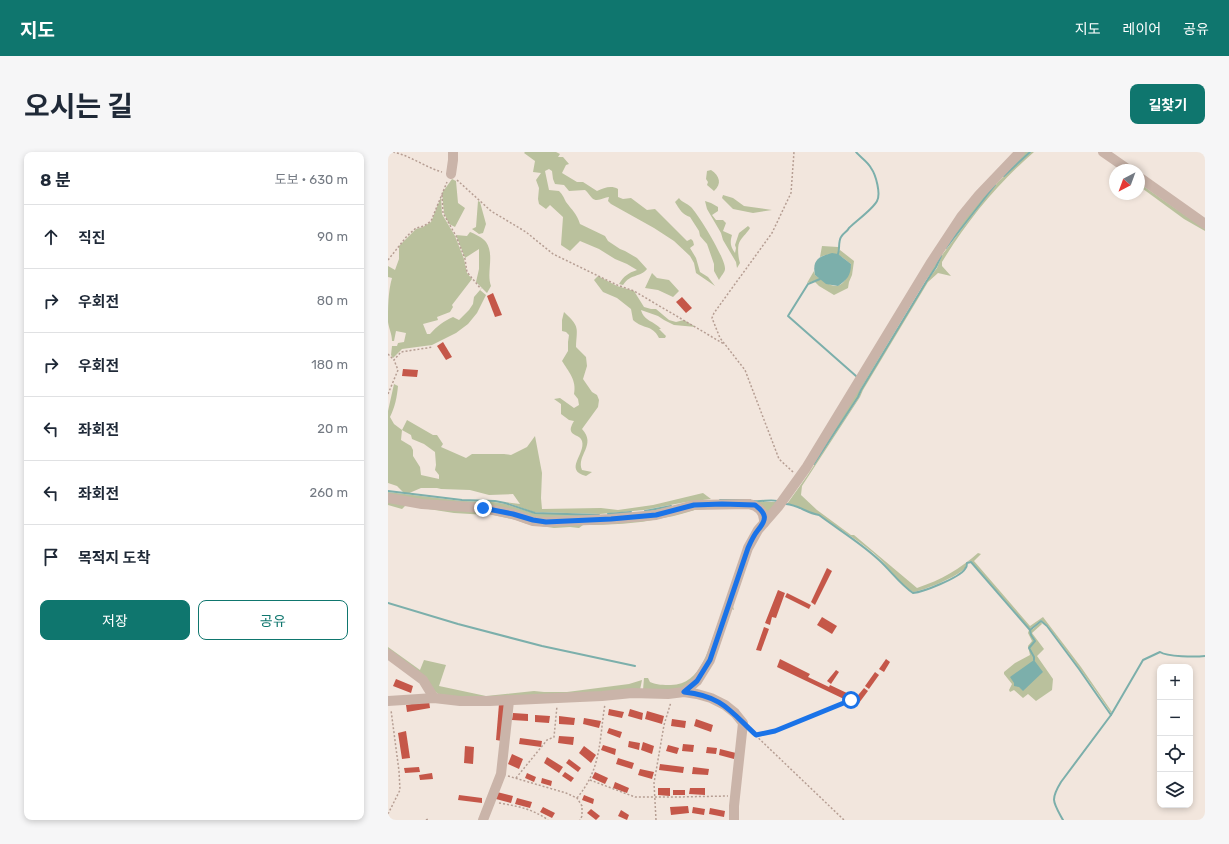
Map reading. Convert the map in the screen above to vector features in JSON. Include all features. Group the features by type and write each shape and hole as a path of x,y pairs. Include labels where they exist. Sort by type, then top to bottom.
{"street":[{"path":"451,174 454,160 453,152"},
{"path":"684,692 697,681 710,660 748,548 756,534 797,481 960,217 1020,152"},
{"path":"1103,152 1120,164"},
{"path":"1145,181 1205,224"},
{"path":"388,498 422,504 483,508 546,522 605,520 656,515 694,505 749,504 755,505 760,509 765,518 764,523"},
{"path":"388,654 424,680 434,698"},
{"path":"389,701 434,698 460,701 509,701 607,696 632,692 673,694 684,692 711,698 725,705 735,713 743,723 734,820"},
{"path":"483,820 501,774 509,701"}],"path":[{"path":"393,152 405,155 434,169 451,174 491,211 526,232 553,254 617,285 634,291 724,344"},
{"path":"794,152 791,192 772,233 714,313 712,318 717,332 724,344 745,370 779,459 793,471 797,481"},
{"path":"388,260 407,236 416,228 424,226 431,221 441,193 451,174"},
{"path":"441,193 443,213 456,236 465,259 467,272 481,289"},
{"path":"394,360 402,352 433,347"},
{"path":"388,354 394,360 398,370 388,394"},
{"path":"656,820 654,783 664,726 673,694"},
{"path":"577,798 590,780 599,755 607,696"},
{"path":"516,778 547,740 554,737 557,699"},
{"path":"756,735 775,731 851,700"},
{"path":"388,814 400,790 400,772 389,701"},
{"path":"743,723 844,820"},
{"path":"501,774 566,793 577,798 582,806 582,816 580,820"},
{"path":"590,780 635,797 736,796"},
{"path":"489,802 521,807 538,813 547,820"}],"green space":[{"path":"556,152 560,154 558,157 563,157 569,164 566,165 562,173 577,182 583,182 597,191 608,187 613,187 618,189 618,197 623,199 631,198 647,210 655,209 687,241 691,239 693,241 694,245 690,248 696,258 700,272 708,277 715,286 696,273 694,263 690,256 674,241 611,204 608,201 609,197 596,200 592,198 585,190 569,191 564,185 555,184 552,171 549,169 545,171 549,190 560,192 576,215 580,224 605,236 608,241 637,258 647,269 641,274 626,281 623,285 619,284 626,275 637,270 599,249 580,241 570,251 561,245 563,217 550,205 546,209 539,204 539,188 536,180 541,173 533,172 535,161 524,153"},
{"path":"1024,152 1029,152 997,182 941,255 936,267 925,281 860,390 858,397 800,484 756,539 752,546 732,603 734,610 732,609 731,605 754,538 782,506 805,473 917,289 962,219 978,198"},
{"path":"1031,152 1034,152 995,190 972,218 942,262 942,266 951,276 938,273 928,282 860,397 802,486 801,495 817,510 851,535 854,535 917,588 942,578 978,553 981,554 974,561 1030,626 1043,617 1081,667 1112,712 1111,713 1048,626 1041,620 1030,629 971,561 967,562 965,568 949,579 913,592 900,581 880,559 858,541 819,515 787,504 859,397 862,389 926,282 937,268 942,255 998,182"},
{"path":"711,170 719,180 718,186 714,191 707,185 708,182 706,179 707,171"},
{"path":"452,179 456,181 458,203 465,208 455,227 449,224 444,213 442,193"},
{"path":"1145,187 1205,229 1205,231 1184,219 1145,190"},
{"path":"723,195 733,198 744,206 772,210 753,213 733,209 722,198"},
{"path":"441,197 442,214 455,236 464,259 467,273 472,279 452,305 453,307 450,312 437,317 438,320 423,324 427,334 430,334 441,324 453,317 459,320 469,310 473,304 474,297 480,290 486,295 477,313 468,324 456,333 432,345 402,349 393,358 391,355 392,346 397,346 398,343 404,342 406,333 396,331 394,341 392,341 388,322 388,306 392,278 388,277 388,266 395,270 399,259 399,246 416,229 431,222"},
{"path":"679,198 695,211 721,256 725,269 719,280 714,271 714,264 707,244 700,236 699,231 690,217 681,211 675,202"},
{"path":"478,201 480,202 486,224 483,233 479,234 472,229 476,227"},
{"path":"705,201 718,207 718,211 712,215 716,220 723,220 726,223 723,231 732,235 731,244 735,253 735,245 739,233 748,226 750,228 738,245 740,263 737,268 736,262 707,209"},
{"path":"470,232 483,239 489,247 489,275 491,286 487,293 476,282 479,269 479,249 465,258 456,235 467,236"},
{"path":"822,246 838,247 838,253 840,250 854,261 848,288 834,295 819,286 815,282 817,280 807,283 814,271 815,275 828,284 838,286 842,284 845,279 851,264 837,254 830,254 820,257"},
{"path":"652,273 657,278 669,280 679,291 673,297 658,290 645,288"},
{"path":"598,276 617,286 634,291 644,307 656,309 669,320 676,322 684,320 696,327 674,325 658,316 641,310 642,314 658,326 666,336 665,338 659,338 654,331 633,320 631,309 617,298 603,292 594,280"},
{"path":"564,312 575,324 577,335 576,347 586,357 587,366 583,379 592,392 597,395 599,400 598,407 582,429 586,435 587,445 581,465 582,470 592,472 586,476 576,470 582,441 581,438 574,434 571,430 571,426 574,421 569,420 561,414 561,404 554,399 560,398 574,408 579,405 578,399 574,394 575,389 573,380 562,361 568,351 569,335 562,331"},
{"path":"394,384 398,386 398,390 390,417 394,424 402,430 407,420 433,435 437,435 443,444 441,447 466,458 472,454 511,455 527,447 535,436 542,473 542,509 601,508 618,510 653,505 703,493 711,499 644,510 600,514 534,512 505,502 520,504 513,494 489,495 470,490 421,488 407,494 397,486 388,483 388,411","holes":["402,430 411,435 412,439 424,444 435,452 435,470 439,475 439,479 421,475 420,467 413,456 411,446 401,440"]},
{"path":"388,492 462,501 494,502 536,514 581,514 601,516 646,512 696,501 777,502 768,516 756,505 547,520 388,496"},
{"path":"388,499 481,510 533,522 704,507 673,516 643,522 583,525 579,528 554,528 527,524 489,514 454,513 409,506 405,506 402,509 388,505"},
{"path":"1041,622 1042,624 1032,633 1044,649 1037,656 1053,679 1052,690 1036,701 1028,694 1023,698 1014,690 1010,692 1009,690 1012,684 1004,672 1015,663 1030,655 1028,646 1032,641 1028,633 1029,630 1033,629"},
{"path":"718,623 705,666 684,689 643,690 644,678 648,678 650,682 660,685 682,683 690,679 703,663"},
{"path":"388,647 420,670 424,660 446,665 439,686 486,696 534,691 567,692 629,684 642,680 640,690 485,700 438,694 388,652"}],"water":[{"path":"832,253 838,254 851,264 848,277 838,286 826,284 815,275 814,270 817,260"},
{"path":"1034,660 1043,672 1023,691 1019,687 1014,686 1014,683 1010,677"}],"building":[{"path":"493,293 502,315 495,317 487,296"},
{"path":"682,297 692,308 686,313 676,302"},
{"path":"443,342 452,357 446,360 437,346"},
{"path":"403,369 418,370 417,377 402,376"},
{"path":"827,568 832,571 815,605 811,602"},
{"path":"778,590 785,593 776,618 772,617 770,625 765,623"},
{"path":"787,593 811,605 809,609 785,597"},
{"path":"822,617 837,626 832,634 817,625"},
{"path":"764,627 769,629 761,651 756,650"},
{"path":"780,659 810,674 808,677 849,694 846,700 777,667"},
{"path":"886,659 890,662 884,672 879,669"},
{"path":"836,670 839,672 831,684 827,681"},
{"path":"875,672 879,675 869,689 865,686"},
{"path":"396,679 413,686 411,693 393,686"},
{"path":"864,688 868,691 859,703 854,700"},
{"path":"429,701 430,708 407,712 406,705"},
{"path":"499,704 505,705 502,741 496,740"},
{"path":"609,709 624,712 622,718 608,715"},
{"path":"630,709 643,713 642,720 628,716"},
{"path":"647,711 664,716 662,724 645,719"},
{"path":"513,713 528,714 528,721 512,720"},
{"path":"535,715 550,716 549,723 535,722"},
{"path":"559,716 575,718 574,725 559,724"},
{"path":"584,718 601,721 599,728 583,724"},
{"path":"672,719 686,721 685,728 671,726"},
{"path":"696,719 713,725 711,732 694,726"},
{"path":"609,728 622,732 620,738 607,733"},
{"path":"406,731 410,758 402,759 398,733"},
{"path":"559,736 574,737 573,745 558,743"},
{"path":"520,738 542,741 541,747 519,744"},
{"path":"629,741 640,743 639,750 628,747"},
{"path":"643,742 654,746 652,754 641,750"},
{"path":"683,744 694,745 693,752 682,751"},
{"path":"603,745 616,749 615,755 601,750"},
{"path":"668,745 679,748 677,754 666,751"},
{"path":"465,746 474,747 473,764 464,763"},
{"path":"584,746 596,755 591,763 579,753"},
{"path":"707,747 717,748 716,754 706,753"},
{"path":"720,749 736,753 734,759 719,755"},
{"path":"512,754 523,759 519,769 508,764"},
{"path":"547,757 563,767 559,773 544,763"},
{"path":"618,758 634,763 632,769 616,764"},
{"path":"569,759 581,768 578,772 566,763"},
{"path":"660,764 684,767 683,773 659,770"},
{"path":"419,767 420,772 405,773 404,768"},
{"path":"693,767 709,769 708,775 692,774"},
{"path":"640,769 654,772 652,779 638,775"},
{"path":"565,772 574,778 571,782 562,776"},
{"path":"595,772 608,778 605,784 592,778"},
{"path":"432,773 433,779 420,780 419,775"},
{"path":"527,773 536,777 534,782 525,778"},
{"path":"542,778 552,781 551,786 541,783"},
{"path":"615,782 629,788 627,793 613,788"},
{"path":"658,788 670,788 670,796 658,795"},
{"path":"690,788 705,788 705,795 689,794"},
{"path":"673,790 685,790 685,795 673,795"},
{"path":"497,792 513,796 511,803 496,799"},
{"path":"459,795 482,798 482,803 458,800"},
{"path":"584,795 594,799 593,804 582,800"},
{"path":"517,798 532,802 530,808 515,804"},
{"path":"688,806 689,813 671,815 670,807"},
{"path":"543,807 555,813 552,818 540,812"},
{"path":"693,807 705,809 704,815 692,813"},
{"path":"710,808 725,811 724,817 709,814"},
{"path":"591,809 600,816 596,820 587,813"},
{"path":"621,810 629,815 627,820 618,816"}],"waterway":[{"path":"838,254 840,239 842,236 852,225 872,208 878,198 877,184 873,171 856,152"},
{"path":"1004,176 1030,152"},
{"path":"946,248 995,185"},
{"path":"814,464 858,397 936,267 941,256"},
{"path":"820,279 808,284 788,316 856,376"},
{"path":"388,491 462,500 495,501 535,513 599,515"},
{"path":"720,500 750,500"},
{"path":"754,501 777,501"},
{"path":"786,504 819,515 872,554 913,593 949,580 961,573 966,568 967,563 971,562 1030,630 1041,621 1047,626 1111,715 1143,660 1160,652 1175,656 1205,656"},
{"path":"645,511 671,506"},
{"path":"608,514 631,512"},
{"path":"388,603 458,624 542,646 635,666"},
{"path":"1030,630 1035,641 1029,648 1034,660"},
{"path":"1063,820 1055,805 1055,793 1061,782 1111,715"}],"route":[{"path":"483,508 546,522 656,515 694,505 755,505 760,509 765,518 764,523 758,530 748,548 710,660 697,681 684,692 711,698 725,705 735,713 756,735 775,731 851,700"}]}
